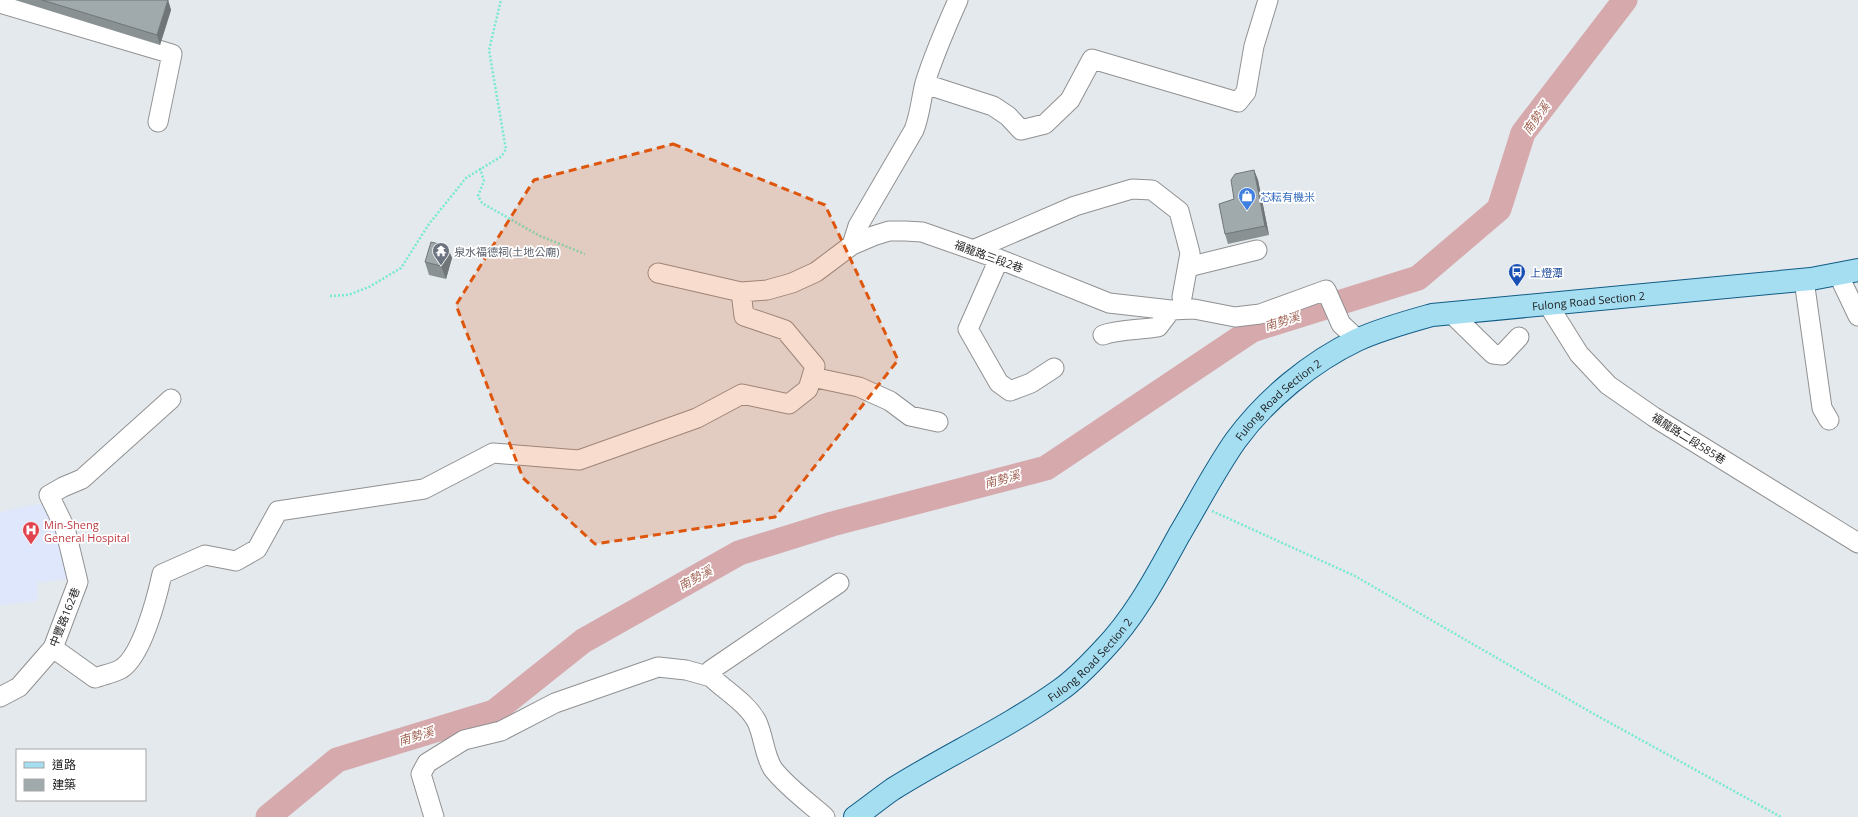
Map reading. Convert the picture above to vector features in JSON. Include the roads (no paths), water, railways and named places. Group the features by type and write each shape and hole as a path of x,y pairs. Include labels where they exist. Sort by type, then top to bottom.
{"main road":[{"name":"Fulong Road Section 2","path":"855,817 893,790 1033,708 1060,690 1084,670 1106,648 1128,620 1149,589 1197,504 1236,440 1260,412 1281,392 1326,357 1358,340 1396,325 1432,315 1804,280 1848,272"}],"street":[{"path":"852,245 858,226 918,121 925,84 938,44 958,0"},
{"path":"925,84 993,106 1008,116 1021,130 1045,124 1070,100 1092,59 1238,102 1246,92 1254,46 1268,0"},
{"path":"0,3 172,54 158,122"},
{"path":"973,250 1075,206 1132,189 1152,190 1180,210 1190,253 1188,267 1176,304 1158,327 1139,331 1111,332 1103,335"},
{"name":"福龍路三段2巷","path":"658,273 741,292 767,290 792,283 816,272 852,245 873,236 889,231 922,232 999,259 1109,304 1176,304 1235,317 1260,314 1326,290 1341,324 1358,340"},
{"path":"1188,267 1257,250"},
{"path":"999,259 968,329 999,384 1010,391 1031,383 1054,368"},
{"path":"1848,272 1858,316"},
{"path":"1804,280 1822,408 1829,420"},
{"path":"53,648 95,678 122,669 137,652 158,596 162,574 205,555 236,561 257,549 278,511 424,489 493,453 580,460 697,418 742,394 789,404 808,389 815,366 785,330 744,316 741,292"},
{"name":"福龍路二段585巷","path":"1547,303 1579,354 1608,385 1654,417 1858,543"},
{"path":"1452,313 1493,354 1502,355 1518,337"},
{"path":"812,378 859,387 890,401 910,416 938,422"},
{"name":"中豐路162巷","path":"0,697 20,687 53,648 78,582 65,528 49,495 82,479 171,399"},
{"path":"711,677 711,670 839,582"},
{"path":"434,817 421,774 428,763 464,740 501,732 555,703 658,667 686,670 711,677 746,706 757,722 768,758 773,768 786,783 825,817"}],"waterway":[{"name":"南勢溪","path":"268,817 337,760 494,712 583,641 739,553 832,524 1046,468 1252,330 1418,278 1499,209 1523,133 1625,0"}],"place":[{"name":"芯耘有機米","path":"1247,211"},
{"name":"泉水福德祠(土地公廟)","path":"441,266"},
{"name":"上燈潭","path":"1517,287"},
{"name":"Min-Sheng General Hospital","path":"31,545"}]}
